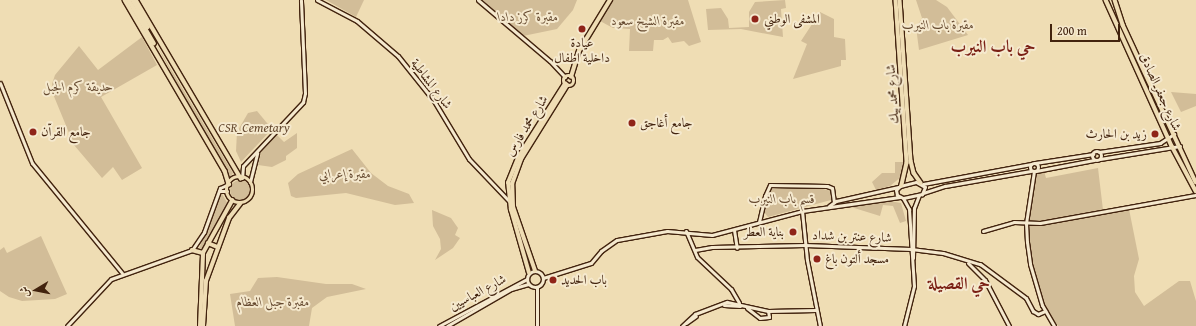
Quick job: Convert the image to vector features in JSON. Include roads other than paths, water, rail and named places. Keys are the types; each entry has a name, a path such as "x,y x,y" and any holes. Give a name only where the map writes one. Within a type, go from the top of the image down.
{"main road":[{"path":"125,0 161,58"},
{"path":"130,0 225,171 229,184 227,191 232,201 240,204"},
{"path":"133,0 241,178 250,182"},
{"path":"136,0 166,54"},
{"path":"241,178 242,167 303,102 305,93 301,0"},
{"name":"شارع المشاطية","path":"317,0 357,21 398,56 434,101 469,159 509,201"},
{"path":"478,0 573,82 566,85"},
{"path":"566,85 579,50 610,0"},
{"name":"شارع محمد بيك","path":"896,0 907,163 900,186"},
{"name":"شارع محمد بيك","path":"900,0 911,161 914,173 922,183"},
{"path":"1107,2 1115,1"},
{"name":"شارع جعفر الصادق","path":"1115,1 1123,25 1196,182"},
{"name":"شارع جعفر الصادق","path":"1107,2 1174,148 1196,191"},
{"path":"0,83 32,163 122,273"},
{"name":"شارع محمد فارس","path":"529,273 509,201 508,183 518,158 566,85"},
{"name":"شارع محمد فارس","path":"535,271 513,207 512,184 521,159 566,85"},
{"path":"829,206 834,202 900,186 966,177 1099,152 1160,143 1174,134"},
{"path":"543,278 591,263 601,251 617,240 686,231 712,235 802,210 902,198 967,182 1160,147 1174,148 1180,146"},
{"path":"203,284 210,271 233,211 240,204 248,200 252,195 250,182 253,161 259,150"},
{"path":"1099,152 1100,159"},
{"path":"1093,154 1094,160"},
{"path":"1033,164 1034,171 1026,223 1030,264 1045,311 1054,326"},
{"path":"1033,164 1038,167 1034,171"},
{"path":"972,176 973,181"},
{"path":"966,177 967,182"},
{"path":"192,250 204,232 219,192 225,184 229,184 241,178"},
{"path":"922,183 923,193"},
{"path":"759,222 765,196 770,185 827,186 832,188 834,202"},
{"path":"900,186 896,194 902,198 909,209 913,250"},
{"path":"219,192 227,191"},
{"path":"904,326 914,289 914,208 919,195"},
{"path":"983,231 1014,222 1040,223 1196,195"},
{"path":"201,326 203,253 232,201"},
{"path":"802,210 805,245 820,326"},
{"path":"734,230 737,248"},
{"path":"686,231 697,257 731,289 739,303"},
{"path":"208,242 218,247"},
{"name":"شارع عنتر بن شداد","path":"695,250 712,247 737,248 805,245 913,250 943,253 964,261 980,264 997,275 1026,298 1032,311 1038,314 1045,311"},
{"path":"67,326 111,279 122,273 192,250 203,253"},
{"path":"964,261 985,280 1009,326"},
{"path":"202,270 210,271"},
{"path":"537,287 528,284 527,279 529,273 535,271 543,278"},
{"path":"537,287 542,283 543,278"},
{"name":"شارع العباسيين","path":"439,326 527,279"},
{"name":"شارع العباسيين","path":"447,326 510,290 528,284"},
{"path":"537,287 537,326"},
{"path":"683,326 692,316 727,302 739,303 753,310 762,318 770,316 768,310"},
{"path":"683,326 700,314 724,305 741,306 753,310 816,310"}],"place":[{"name":"المشفى الوطني","path":"755,19"},
{"name":"عيادة داخلية اطفال","path":"582,29"},
{"name":"جامع أغاجق","path":"632,123"},
{"name":"جامع القراّن","path":"33,132"},
{"name":"زيد بن الحارث","path":"1155,134"},
{"name":"بناية العطر","path":"793,232"},
{"name":"مسجد ألتون باغ","path":"817,259"},
{"name":"باب الحديد","path":"553,280"}],"district":[{"name":"حي باب النيرب","path":"993,46"},
{"name":"حي القصيلة","path":"959,283"}],"park label":[{"name":"مقبرة كرز دادا","path":"528,17"},
{"name":"مقبرة الشيخ سعود","path":"648,21"},
{"name":"مقبرة باب النيرب","path":"938,25"},
{"name":"حديقة كرم الجبل","path":"78,87"},
{"name":"CSR_Cemetary","path":"254,128"},
{"name":"مقبرة إعرابي","path":"345,174"},
{"name":"قسم باب النيرب","path":"782,199"},
{"name":"مقبرة جبل العظام","path":"273,302"}]}
